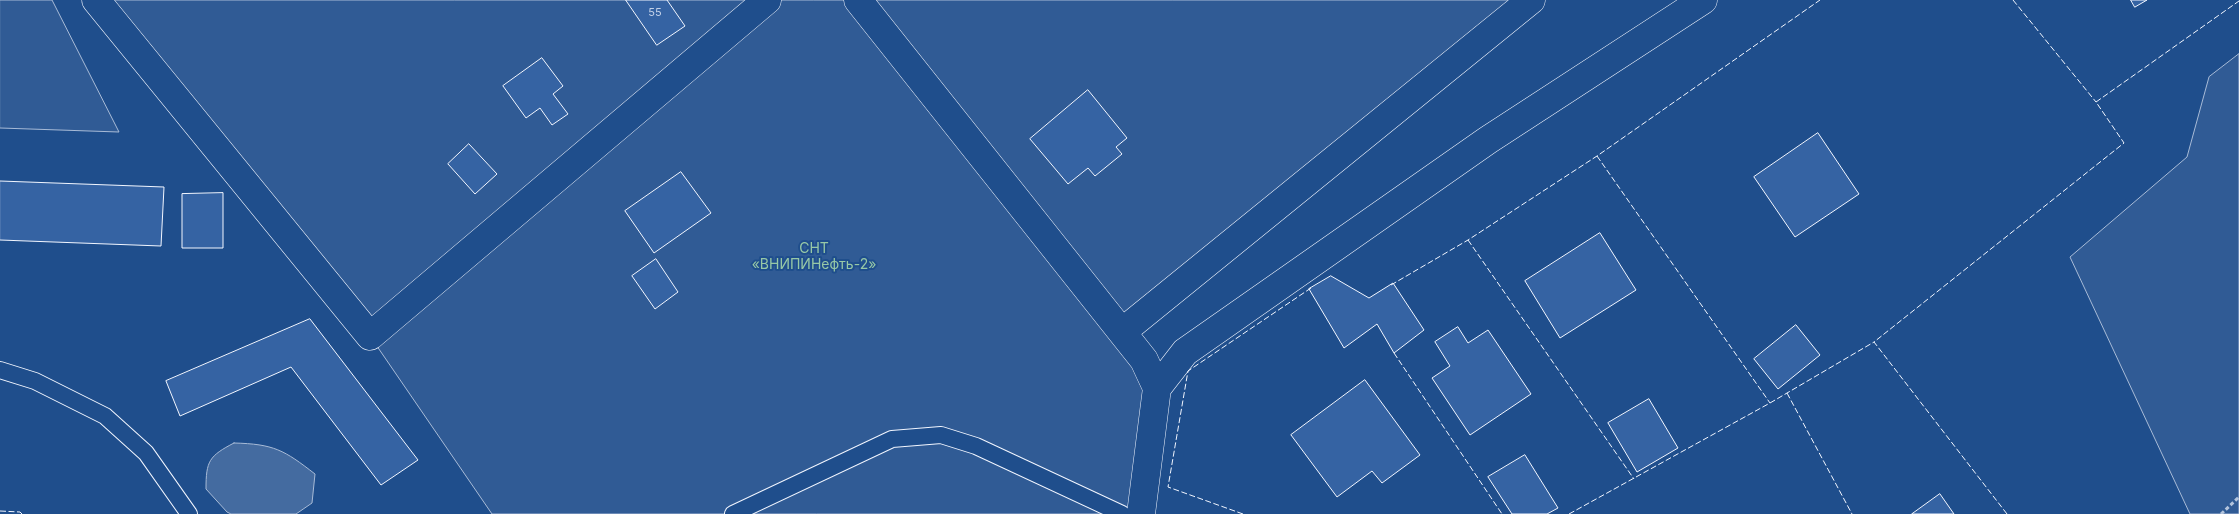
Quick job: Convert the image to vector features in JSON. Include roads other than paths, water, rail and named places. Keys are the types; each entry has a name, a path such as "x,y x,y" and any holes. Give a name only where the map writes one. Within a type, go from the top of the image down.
{"street":[{"path":"96,0 370,336 767,0"},
{"path":"858,0 1144,360 1157,388"},
{"path":"1122,332 1531,0"},
{"path":"1141,514 1157,388 1185,352 1488,140 1702,0"}],"lane":[{"path":"0,370 35,380 105,416 146,453 189,514"},
{"path":"733,514 892,439 941,435 976,446 1122,514"}],"park label":[{"name":"СНТ «ВНИПИНефть-2»","path":"814,258"}]}
